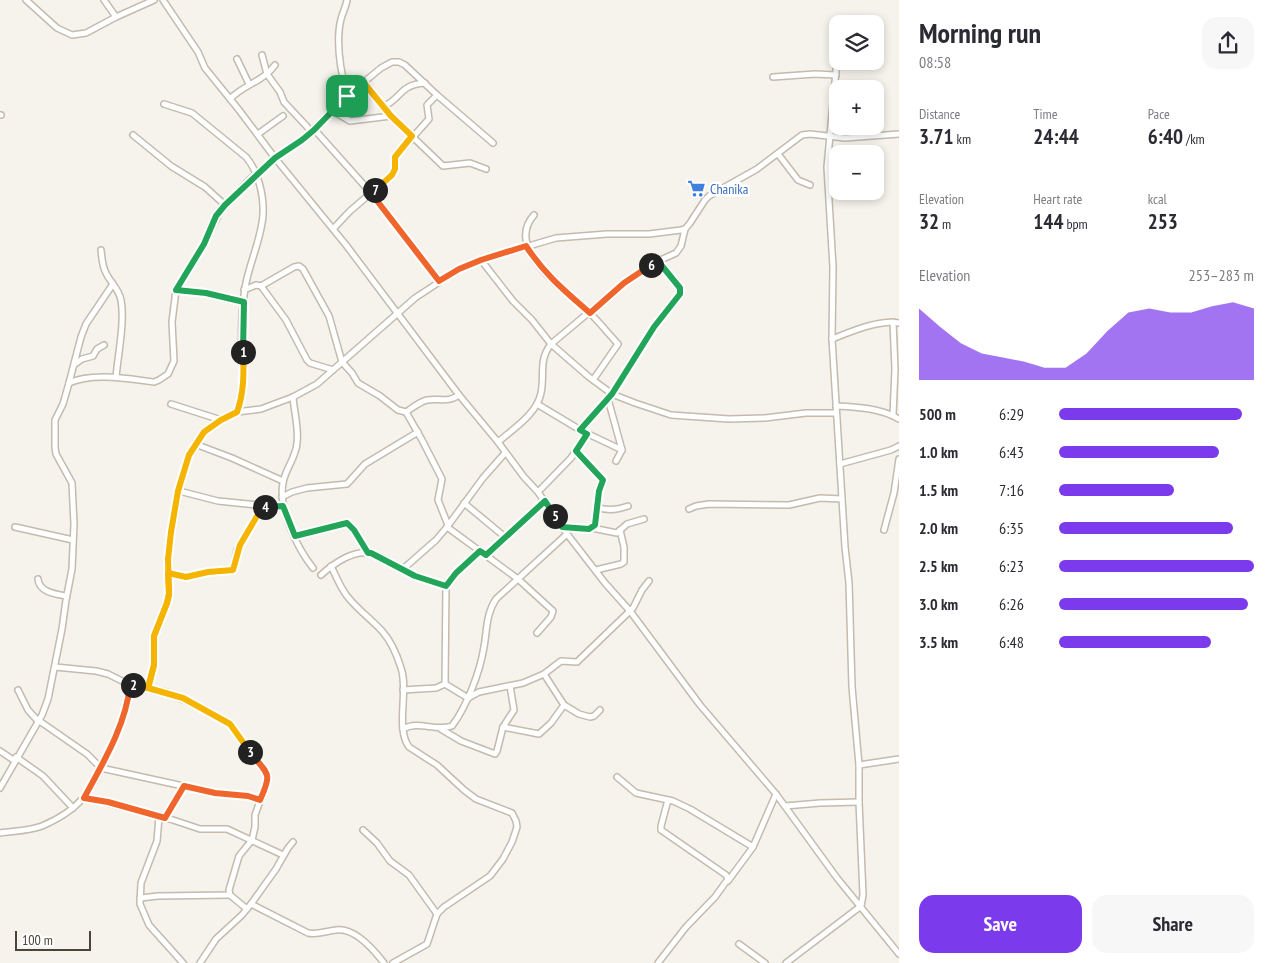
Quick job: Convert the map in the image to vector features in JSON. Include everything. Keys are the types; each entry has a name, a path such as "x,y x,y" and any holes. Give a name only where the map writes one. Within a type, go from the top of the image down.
{"street":[{"path":"26,0 57,28 68,34 78,35 86,33 116,16 154,0"},
{"path":"104,0 116,16"},
{"path":"164,0 198,52 205,68 333,229 459,395 545,501 567,534 605,583 630,611 700,705 776,794 837,878 899,954"},
{"path":"347,0 341,19 340,40 342,74 347,96"},
{"path":"262,55 267,74 280,92 284,102 313,130 371,193 439,281"},
{"path":"237,59 249,84"},
{"path":"69,382 81,378 116,377 154,382 168,374 175,353 172,322 176,290 204,244 216,216 256,175 275,158 313,130 347,96 381,68 392,62 399,62 405,65 437,95 493,142"},
{"path":"230,99 237,92 267,74 275,65"},
{"path":"786,963 861,906 864,895 859,765 852,687 849,583 832,339 833,267 827,167 836,70"},
{"path":"773,77 815,74 836,75"},
{"path":"364,83 391,116 443,166 470,163 486,169"},
{"path":"384,106 393,101 409,85 425,83"},
{"path":"333,229 348,213 392,175 395,169 395,157 412,136 428,121 428,105 437,95"},
{"path":"164,104 192,113 246,156 259,183 263,213 244,290 242,347 244,382 237,412"},
{"path":"333,110 350,121 391,116"},
{"path":"258,134 283,116"},
{"path":"133,134 171,166 205,187 225,205"},
{"path":"498,442 531,413 537,404 541,394 541,365 551,344 624,283 658,261 676,253 681,246 685,229 705,200 757,169 802,135 810,134 846,138 899,134"},
{"path":"778,154 798,180 810,186"},
{"path":"534,216 527,224 525,230 526,246 538,265 590,313 618,344 593,380"},
{"path":"148,688 154,665 154,636 169,594 169,548 178,491 189,455 204,432 237,412 261,409 318,384 415,298 459,269 481,260 556,238 607,234 649,234 685,229"},
{"path":"101,250 102,263 106,273 118,290 121,300 122,316 116,377"},
{"path":"481,260 513,302 532,320 551,344 612,394 671,415 729,419 765,418 806,413 836,413"},
{"path":"580,430 612,394 654,327 680,294 680,288 658,261"},
{"path":"244,290 256,285 260,286 294,266 299,266 303,269 329,316 342,362 358,383 376,393 398,410 406,412 426,401 450,400 459,395"},
{"path":"0,788 38,721 48,699 72,569 73,540 72,483 54,447 55,420 65,398 80,337 86,324 113,284"},
{"path":"260,286 286,320 307,360 310,363 334,370"},
{"path":"176,290 206,293 244,302"},
{"path":"832,339 877,324 896,322 893,415"},
{"path":"74,364 78,360 92,356 97,349 104,345"},
{"path":"292,397 297,443 296,452 283,481 282,498 283,506 302,555 313,568"},
{"path":"608,399 622,450 616,461"},
{"path":"171,404 221,420"},
{"path":"537,404 587,434 622,450"},
{"path":"836,406 865,408 899,418"},
{"path":"406,412 442,479 438,500 447,526 518,579 553,611 551,617 537,633"},
{"path":"282,498 292,492 307,488 344,486 365,464 418,432"},
{"path":"538,492 557,474 587,434"},
{"path":"195,444 283,481"},
{"path":"840,464 899,446"},
{"path":"576,451 603,480 600,488 596,523 591,528"},
{"path":"403,570 447,526 483,478 505,453"},
{"path":"884,530 894,493 899,459"},
{"path":"178,491 218,501 283,506"},
{"path":"688,509 709,504 789,505 820,498 842,499"},
{"path":"486,555 545,501"},
{"path":"464,503 505,537"},
{"path":"168,573 186,577 208,572 233,570 240,545 260,511 268,506"},
{"path":"597,507 606,510 628,506"},
{"path":"562,527 591,528 613,533 627,524 644,519"},
{"path":"295,536 347,523 354,530 368,553"},
{"path":"15,527 73,540"},
{"path":"596,570 624,562 624,547 620,530"},
{"path":"404,729 412,726 441,729 452,726 468,698 480,664 493,603 496,598 567,534"},
{"path":"445,684 446,586 456,573 480,551"},
{"path":"320,575 331,566 348,557 361,553 371,553 415,576 446,586"},
{"path":"331,566 348,598 383,631 396,653 402,672 403,737 409,747 436,765 476,799 512,813 516,821 512,842 494,872 437,914 427,944 394,963"},
{"path":"38,579 39,586 44,590 66,596"},
{"path":"468,698 479,692 510,686 544,674 560,661 576,662 636,605 642,590 649,581"},
{"path":"55,667 96,671 130,685 183,698 230,724 243,744 268,775 268,782 255,816 252,840 239,856 228,892 230,895"},
{"path":"544,674 564,705 579,714 590,717 600,710"},
{"path":"445,684 468,698"},
{"path":"403,690 436,688 445,684"},
{"path":"0,833 40,826 73,808 84,798 101,768 118,728 130,685"},
{"path":"441,729 456,738 493,754 497,751 503,727 515,708 510,686"},
{"path":"18,690 28,710 38,721 87,754 101,768 215,793 248,796 260,800"},
{"path":"503,727 539,734 551,723 564,705"},
{"path":"0,751 43,776 73,808"},
{"path":"859,765 899,759"},
{"path":"617,777 636,793 668,800 690,809 753,847"},
{"path":"182,963 149,925 140,904 140,898 141,883 157,841 162,817 184,786"},
{"path":"658,963 686,927 715,897 753,847 776,794"},
{"path":"84,798 162,817 204,830 227,828 284,855"},
{"path":"668,800 661,830 726,875 728,881"},
{"path":"785,806 859,802"},
{"path":"363,830 377,842 390,861 409,875 437,914"},
{"path":"200,963 216,938 249,906 293,842"},
{"path":"140,898 173,895 230,895 249,906 281,918 294,927 308,933 314,934 336,930 349,932 370,947 384,963"},
{"path":"739,944 765,963"}],"place":[{"name":"Chanika","path":"696,189"}],"route":[{"path":"347,96 314,130 250,179 225,205 216,216 204,244 190,264 176,290 206,293 244,302 242,332 244,382 242,395 237,412 204,432 189,455 178,491 171,532 168,559 169,594 167,603 154,636 153,673 148,688 130,685 124,710 110,749 84,798 108,802 165,818 184,786 215,793 238,794 260,800 268,782 268,775 243,744 235,729 230,724 183,698 148,688 153,673 154,665 154,636 169,594 168,573 175,574 181,577 186,577 208,572 233,570 237,550 263,508 283,506 295,536 347,523 354,530 368,553 415,576 446,586 450,579 480,551 486,555 545,501 562,527 589,529 594,527 596,523 599,491 603,480 576,451 587,434 580,430 612,394 654,327 677,300 680,288 658,261 624,283 590,313 538,265 526,246 481,260 459,269 439,281 371,193 392,175 395,169 395,157 412,136 391,116 364,83 347,96"}]}
